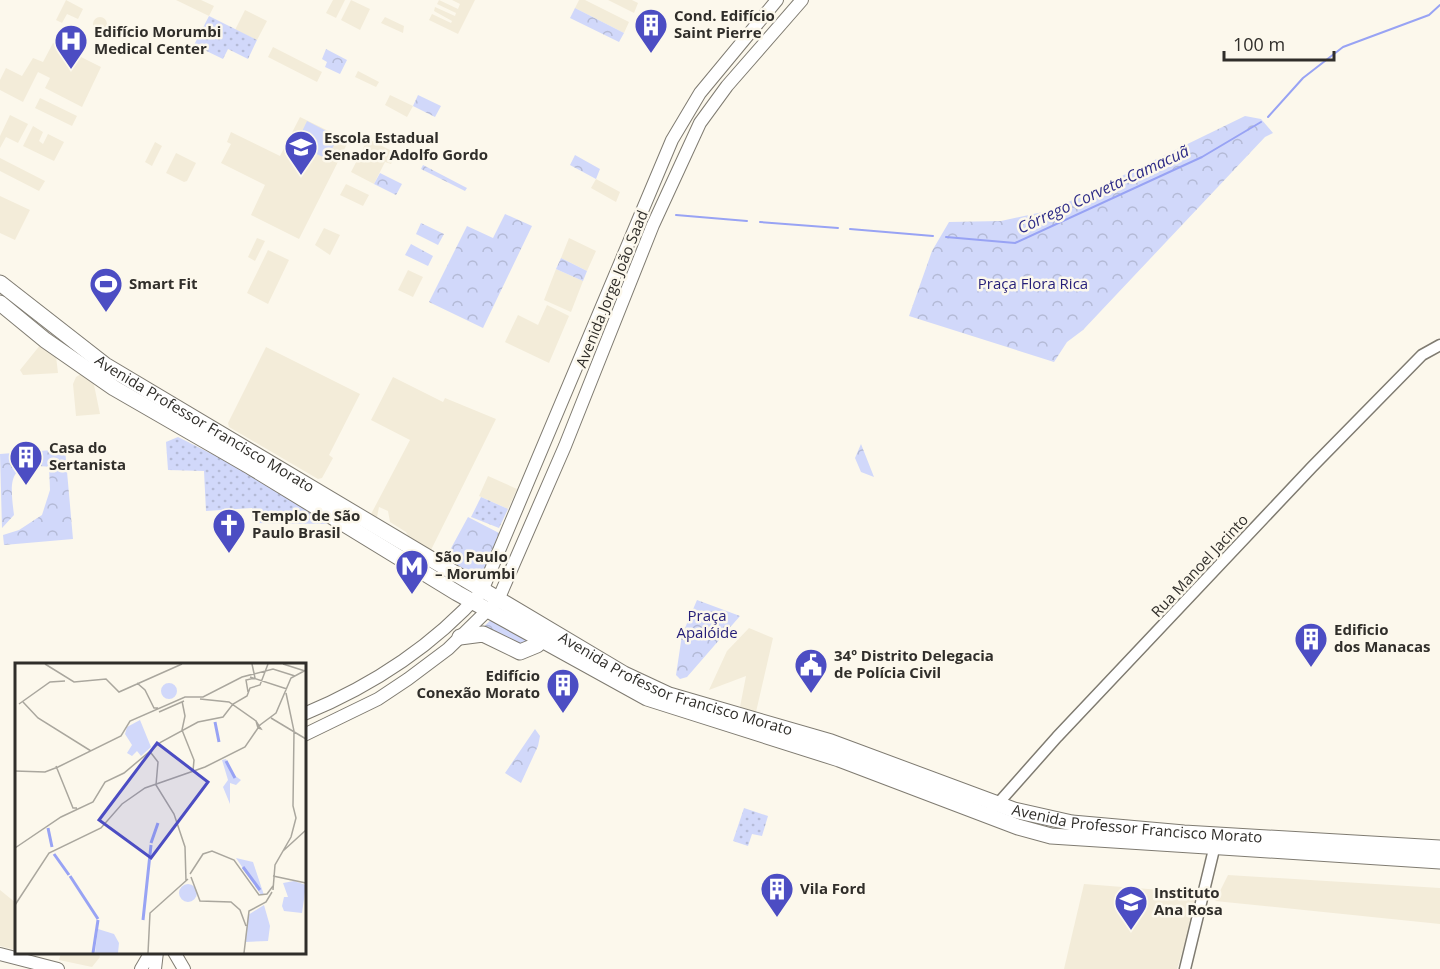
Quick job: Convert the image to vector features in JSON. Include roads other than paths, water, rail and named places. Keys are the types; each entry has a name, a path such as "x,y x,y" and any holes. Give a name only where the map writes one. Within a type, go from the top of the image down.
{"highway":[{"name":"Avenida Professor Francisco Morato","path":"0,283 105,365 478,597"},
{"name":"Avenida Professor Francisco Morato","path":"0,303 53,346 114,388 545,635 661,692 831,742 993,810 1072,823 1216,840 1440,861"},
{"path":"460,638 483,634 520,652 531,649 545,635"},
{"name":"Avenida Professor Francisco Morato","path":"1216,840 1440,848"}],"main road":[{"name":"Avenida Jorge João Saad","path":"478,597 672,140 686,113 715,73 777,0"},
{"name":"Avenida Jorge João Saad","path":"493,605 625,298 657,217 700,123 799,1"},
{"path":"608,292 614,297 625,298"},
{"path":"603,305 615,305 619,312"},
{"path":"306,713 365,686 398,665 478,597"},
{"path":"306,734 378,699 408,679 460,638 493,605"},
{"path":"398,665 408,679"},
{"path":"0,954 58,969"},
{"path":"141,969 150,954"},
{"path":"155,969 157,954"},
{"path":"175,954 184,969"}],"street":[{"name":"Rua Manoel Jacinto","path":"993,810 1312,467 1422,355 1440,345"},
{"path":"1185,969 1216,840"}],"waterway":[{"name":"Córrego Corveta-Camacuã","path":"1268,117 1303,78 1343,47 1429,15 1440,5"},
{"name":"Córrego Corveta-Camacuã","path":"946,237 1015,243 1202,157 1261,122"},
{"name":"Córrego Corveta-Camacuã","path":"676,215 747,221"},
{"name":"Córrego Corveta-Camacuã","path":"760,222 838,228"},
{"name":"Córrego Corveta-Camacuã","path":"850,229 933,236"}],"place":[{"name":"Cond. Edifício Saint Pierre","path":"651,54"},
{"name":"Edifício Morumbi Medical Center","path":"71,70"},
{"name":"Escola Estadual Senador Adolfo Gordo","path":"301,176"},
{"name":"Smart Fit","path":"106,313"},
{"name":"Casa do Sertanista","path":"26,486"},
{"name":"Templo de São Paulo Brasil","path":"229,554"},
{"name":"São Paulo – Morumbi","path":"412,595"},
{"name":"Edificio dos Manacas","path":"1311,668"},
{"name":"34º Distrito Delegacia de Polícia Civil","path":"811,694"},
{"name":"Edifício Conexão Morato","path":"563,714"},
{"name":"Vila Ford","path":"777,918"},
{"name":"Instituto Ana Rosa","path":"1131,931"}],"park label":[{"name":"Praça Flora Rica","path":"1033,284"},
{"name":"Praça Apalóide","path":"707,624"}]}
